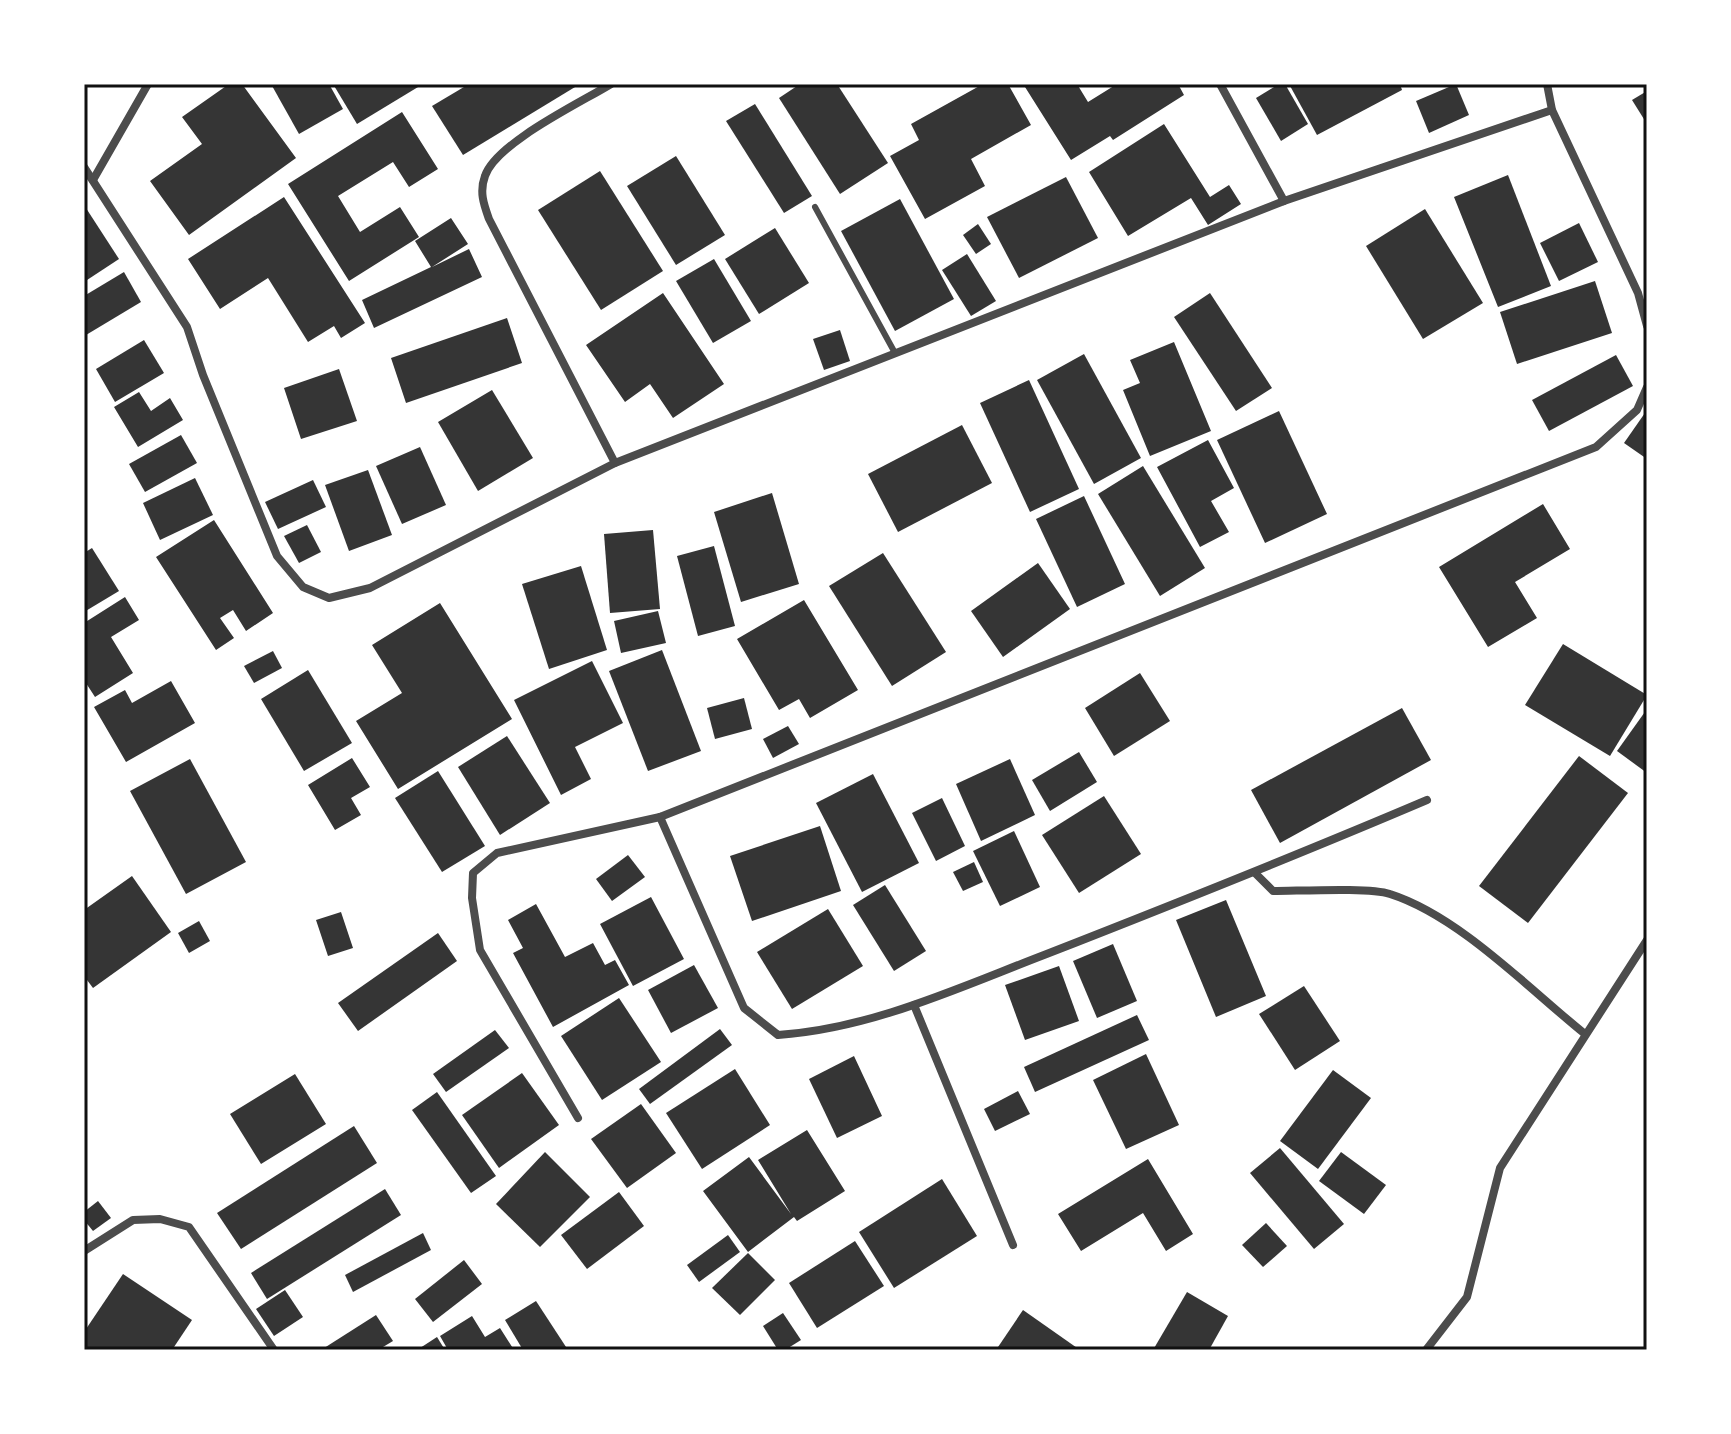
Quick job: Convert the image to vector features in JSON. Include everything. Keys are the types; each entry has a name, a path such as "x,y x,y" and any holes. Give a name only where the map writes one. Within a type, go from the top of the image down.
{"street":[{"path":"93,180 148,84"},
{"path":"611,84 501,153 485,175 482,197 489,219 615,463"},
{"path":"1220,84 1284,201"},
{"path":"1547,84 1552,110 1638,293 1647,326"},
{"path":"84,167 187,327 203,375 277,556 303,587 329,598 370,588 615,463 1284,201 1552,110"},
{"path":"578,1118 480,950 472,898 473,873 497,853 660,817 1596,447 1637,410 1647,387"},
{"path":"660,817 744,1008 778,1035 819,1032 914,1005 1255,873 1427,800"},
{"path":"1255,873 1273,891 1389,893 1436,917 1477,946 1585,1034"},
{"path":"1426,1350 1467,1297 1500,1168 1647,940"},
{"path":"914,1005 1013,1245"},
{"path":"84,1251 133,1220 160,1219 189,1227 274,1350"}],"lane":[{"path":"815,207 895,353"}],"building":[{"path":"229,84 242,84 296,158 189,235 150,181 202,144 182,117"},
{"path":"271,84 329,84 343,109 299,134"},
{"path":"333,84 423,84 357,124"},
{"path":"469,84 580,84 463,155 432,106"},
{"path":"800,84 837,84 888,163 840,194 779,98"},
{"path":"983,84 1008,84 1031,125 971,159 985,186 925,219 890,156 919,140 911,124"},
{"path":"1029,84 1077,84 1088,102 1117,84 1178,84 1184,95 1113,140 1110,136 1071,160 1025,87"},
{"path":"1279,84 1285,84 1308,124 1281,141 1256,98"},
{"path":"1289,84 1400,84 1402,90 1317,135"},
{"path":"1456,84 1469,115 1429,133 1416,101"},
{"path":"1647,91 1647,124 1632,100"},
{"path":"755,104 812,196 784,213 726,121"},
{"path":"402,112 438,169 409,187 393,162 338,196 360,232 400,207 419,237 349,281 288,184"},
{"path":"1164,124 1210,197 1229,185 1241,204 1208,225 1191,198 1128,236 1089,172"},
{"path":"676,156 725,235 676,265 627,186"},
{"path":"600,171 663,271 601,310 538,210"},
{"path":"1508,175 1551,286 1498,307 1454,197"},
{"path":"1066,177 1098,238 1019,278 987,217"},
{"path":"284,197 365,323 341,338 334,326 308,342 268,278 220,309 188,259"},
{"path":"900,199 954,299 895,331 841,231"},
{"path":"84,205 119,259 84,282"},
{"path":"1425,209 1483,303 1423,339 1366,246"},
{"path":"451,218 468,244 432,267 469,249 482,277 374,328 362,300 431,267 415,241"},
{"path":"1579,223 1598,262 1559,281 1540,243"},
{"path":"978,224 991,244 976,254 963,235"},
{"path":"775,228 809,283 759,314 725,259"},
{"path":"967,254 996,301 971,316 942,270"},
{"path":"714,259 751,321 713,343 676,281"},
{"path":"124,272 141,302 86,335 84,296"},
{"path":"1595,281 1612,333 1517,364 1500,312"},
{"path":"663,293 724,384 673,418 650,384 625,402 586,345"},
{"path":"1210,293 1272,388 1236,411 1174,317"},
{"path":"507,318 522,363 406,403 391,358"},
{"path":"840,330 850,361 824,370 813,339"},
{"path":"144,340 164,373 115,402 96,369"},
{"path":"1174,342 1211,431 1150,456 1123,390 1140,383 1130,360"},
{"path":"1084,354 1141,458 1094,484 1037,380"},
{"path":"1616,355 1633,386 1549,431 1532,400"},
{"path":"339,369 357,421 301,439 284,388"},
{"path":"1029,380 1079,489 1030,512 980,403"},
{"path":"492,390 533,458 478,491 438,422"},
{"path":"139,392 151,411 170,398 183,420 138,447 114,407"},
{"path":"1647,410 1647,459 1624,443"},
{"path":"1279,411 1327,514 1265,543 1217,440"},
{"path":"962,425 992,483 898,532 868,474"},
{"path":"181,435 197,463 145,492 129,464"},
{"path":"1208,440 1234,488 1211,501 1229,532 1200,547 1157,467"},
{"path":"420,447 446,505 402,524 376,466"},
{"path":"1143,466 1205,568 1160,596 1098,494"},
{"path":"368,470 392,535 349,551 325,485"},
{"path":"195,478 213,515 160,540 143,503"},
{"path":"313,480 326,507 278,529 265,502"},
{"path":"772,493 799,584 741,602 714,512"},
{"path":"1084,496 1125,584 1077,607 1036,519"},
{"path":"1543,504 1570,549 1515,582 1537,618 1488,647 1439,567"},
{"path":"214,520 273,613 246,631 233,610 220,618 234,638 216,650 156,557"},
{"path":"307,525 321,552 299,563 284,536"},
{"path":"653,530 660,609 610,613 604,534"},
{"path":"714,546 735,626 698,636 677,556"},
{"path":"92,548 119,591 84,612 84,553"},
{"path":"883,553 946,652 892,686 829,586"},
{"path":"1038,563 1070,609 1003,657 971,611"},
{"path":"581,566 607,650 549,669 522,584"},
{"path":"125,597 139,620 111,637 133,673 95,697 84,680 84,623"},
{"path":"804,600 858,690 810,718 799,699 779,710 737,639"},
{"path":"440,603 512,719 398,789 356,721 402,693 372,645"},
{"path":"658,611 666,643 621,653 614,621"},
{"path":"1563,644 1647,695 1610,756 1525,705"},
{"path":"662,650 701,751 648,771 609,671"},
{"path":"273,651 282,668 254,683 244,666"},
{"path":"592,661 623,723 575,747 591,779 561,795 514,700"},
{"path":"308,670 352,743 304,771 261,699"},
{"path":"1140,673 1170,721 1114,756 1085,708"},
{"path":"171,681 195,723 126,762 94,707 125,690 132,703"},
{"path":"744,698 752,729 715,739 707,708"},
{"path":"1402,708 1431,760 1280,843 1251,790"},
{"path":"1647,709 1647,773 1617,751"},
{"path":"788,726 799,744 773,758 763,739"},
{"path":"507,736 550,803 500,835 458,767"},
{"path":"1079,752 1097,782 1050,811 1032,780"},
{"path":"1579,756 1628,793 1528,923 1479,886"},
{"path":"352,758 370,787 351,798 361,815 335,830 308,785"},
{"path":"190,759 246,862 186,894 130,791"},
{"path":"1010,759 1035,815 981,841 956,784"},
{"path":"438,771 485,846 442,872 395,798"},
{"path":"873,774 919,863 862,892 816,803"},
{"path":"1104,796 1141,854 1079,893 1042,835"},
{"path":"942,798 965,846 936,861 912,813"},
{"path":"820,826 841,891 752,921 730,856"},
{"path":"1014,831 1040,887 1000,906 973,851"},
{"path":"628,855 645,877 612,901 596,879"},
{"path":"974,862 983,882 963,891 953,872"},
{"path":"132,876 171,932 93,988 84,976 84,910"},
{"path":"885,885 926,951 894,971 853,905"},
{"path":"651,897 684,959 633,986 600,924"},
{"path":"1226,900 1266,996 1216,1017 1176,920"},
{"path":"536,904 565,957 593,943 605,965 615,960 629,985 553,1027 513,953 523,948 508,920"},
{"path":"828,909 863,966 792,1009 757,952"},
{"path":"341,912 353,948 328,956 316,920"},
{"path":"199,921 210,941 189,953 178,933"},
{"path":"438,933 457,961 358,1031 338,1003"},
{"path":"1113,944 1137,1001 1097,1018 1073,961"},
{"path":"694,965 718,1008 671,1033 648,990"},
{"path":"1059,966 1079,1021 1025,1040 1005,985"},
{"path":"1304,986 1340,1041 1295,1070 1259,1014"},
{"path":"619,998 661,1062 602,1100 561,1036"},
{"path":"1137,1015 1149,1040 1035,1092 1024,1067"},
{"path":"720,1029 732,1045 650,1104 639,1089"},
{"path":"495,1030 509,1048 446,1092 433,1074"},
{"path":"1146,1054 1179,1125 1126,1149 1093,1080"},
{"path":"854,1056 882,1116 837,1138 809,1079"},
{"path":"735,1069 770,1125 702,1169 666,1113"},
{"path":"1333,1070 1371,1098 1318,1169 1280,1141"},
{"path":"522,1073 559,1125 499,1168 462,1115"},
{"path":"295,1074 326,1124 261,1164 230,1114"},
{"path":"1018,1091 1030,1114 995,1131 984,1109"},
{"path":"437,1092 496,1176 471,1193 412,1110"},
{"path":"641,1104 676,1153 627,1188 591,1139"},
{"path":"354,1126 377,1163 241,1249 217,1213"},
{"path":"807,1130 845,1191 797,1221 794,1217 748,1252 703,1191 749,1157 791,1214 758,1160"},
{"path":"1280,1148 1344,1224 1314,1249 1250,1173"},
{"path":"545,1152 590,1197 540,1247 496,1204"},
{"path":"1341,1152 1386,1185 1364,1214 1319,1181"},
{"path":"1148,1159 1193,1234 1166,1251 1143,1213 1081,1251 1058,1214"},
{"path":"942,1179 977,1236 894,1288 859,1232"},
{"path":"385,1189 401,1215 267,1299 251,1273"},
{"path":"619,1192 644,1226 587,1269 561,1235"},
{"path":"98,1201 111,1218 93,1231 84,1220 84,1212"},
{"path":"1266,1223 1287,1246 1263,1267 1242,1245"},
{"path":"423,1233 431,1250 353,1292 345,1275"},
{"path":"728,1235 740,1252 699,1282 687,1265"},
{"path":"855,1241 884,1286 817,1328 789,1283"},
{"path":"748,1253 775,1280 740,1315 712,1288"},
{"path":"464,1260 482,1284 433,1322 415,1299"},
{"path":"123,1274 192,1320 172,1350 84,1350 84,1332"},
{"path":"285,1290 303,1317 274,1336 256,1309"},
{"path":"1187,1292 1228,1316 1209,1350 1153,1350"},
{"path":"536,1301 568,1350 523,1350 505,1320"},
{"path":"1023,1310 1080,1350 996,1350"},
{"path":"783,1313 801,1340 785,1350 778,1350 763,1326"},
{"path":"376,1315 393,1341 378,1350 321,1350"},
{"path":"472,1316 485,1337 500,1328 514,1350 448,1350 440,1336"},
{"path":"437,1337 445,1350 417,1350"}]}
